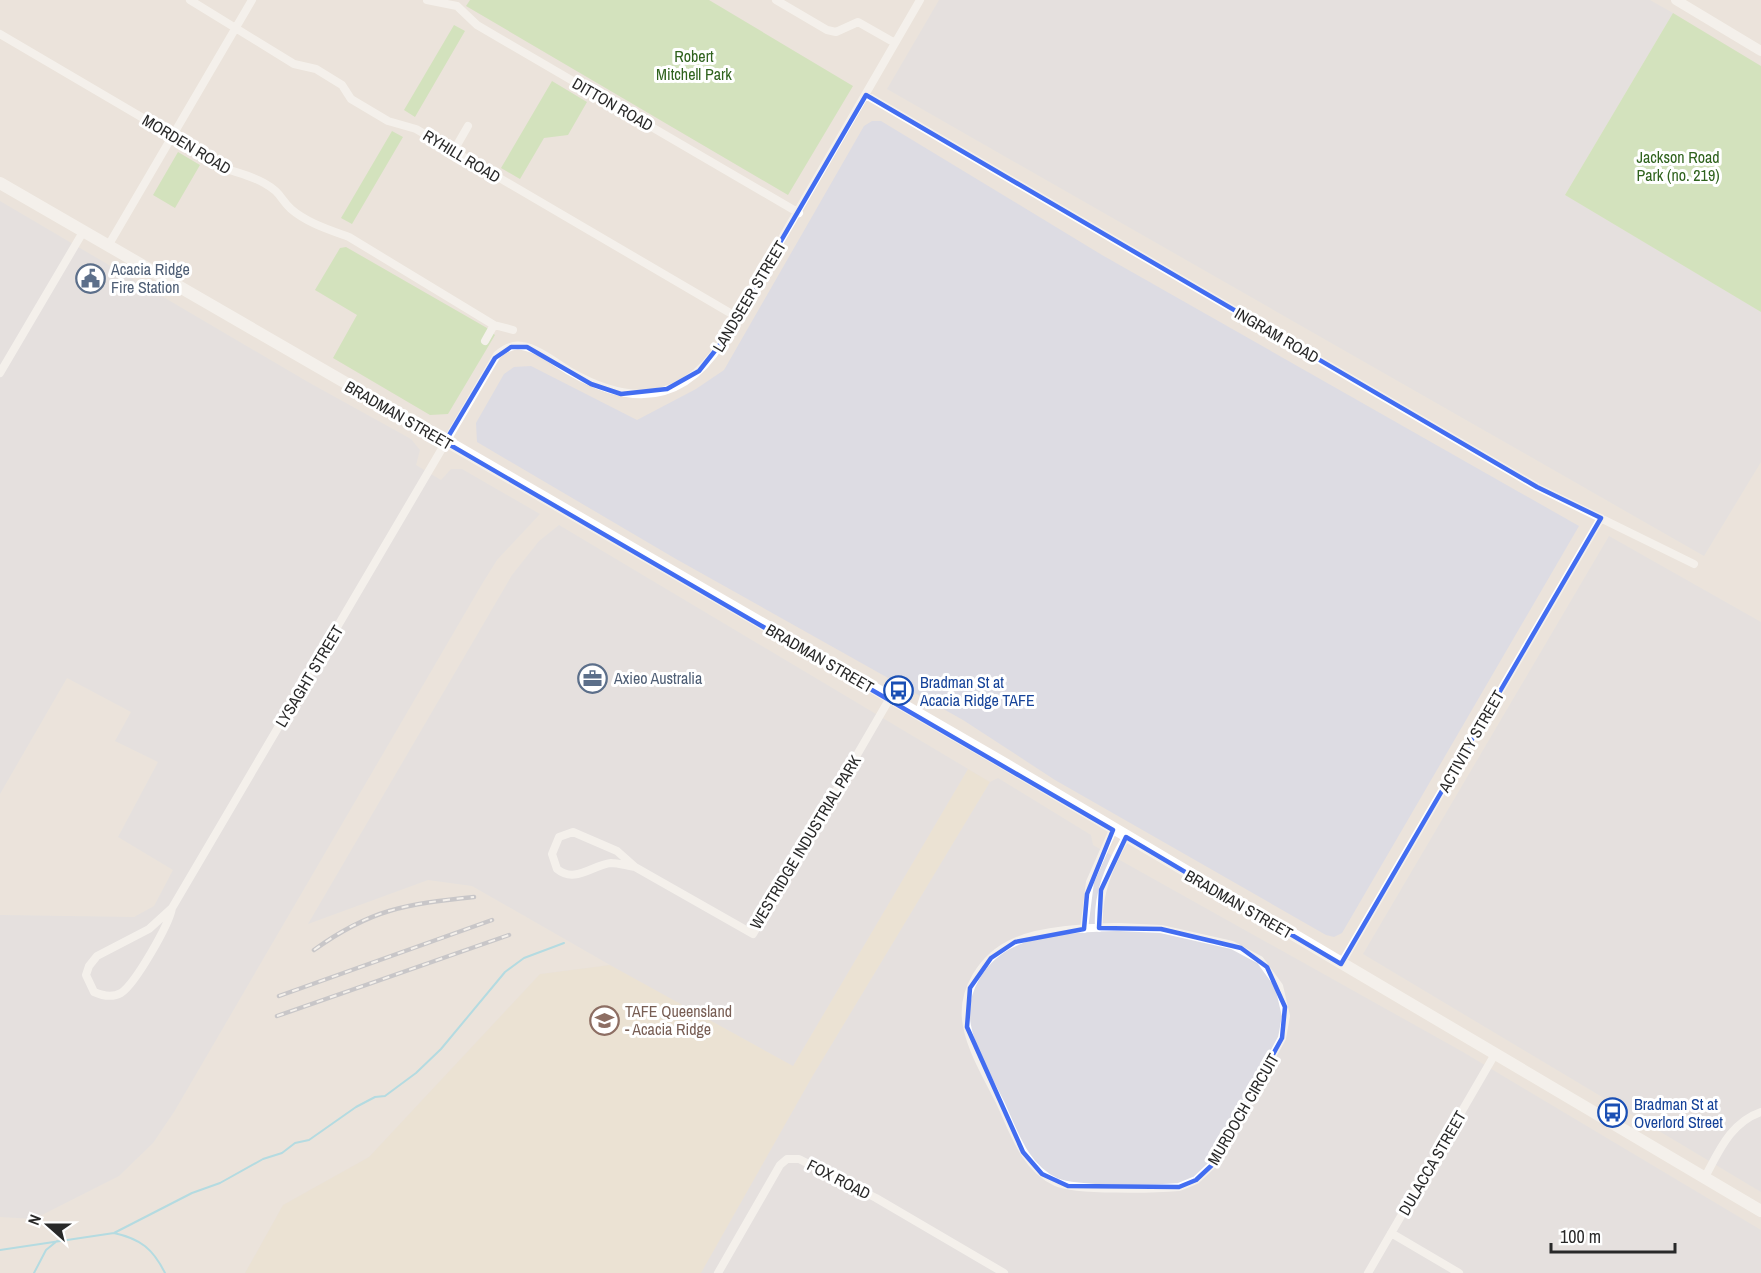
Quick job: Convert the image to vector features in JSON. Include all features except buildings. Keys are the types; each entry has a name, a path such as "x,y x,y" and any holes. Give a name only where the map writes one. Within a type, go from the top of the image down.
{"main road":[{"name":"BRADMAN STREET","path":"0,183 446,442 640,551 1761,1211"}],"street":[{"name":"RYHILL ROAD","path":"190,0 294,64 316,69 342,85 351,99 388,121 405,124 736,317"},
{"path":"108,246 252,0"},
{"name":"DITTON ROAD","path":"427,0 457,6 477,25 799,213"},
{"path":"776,0 827,30 836,32 858,22 895,43"},
{"name":"LANDSEER STREET","path":"446,442 495,358 506,348 527,347 607,390 645,394 667,389 699,371 718,349 799,213 920,0"},
{"path":"1676,0 1761,51"},
{"name":"MORDEN ROAD","path":"0,34 172,135 224,169 253,177 279,192 291,209 330,232 350,237 494,325 513,330"},
{"name":"INGRAM ROAD","path":"866,95 1529,482 1694,564"},
{"path":"453,152 468,126"},
{"path":"0,373 83,231"},
{"path":"485,341 494,325"},
{"name":"LYSAGHT STREET","path":"172,908 170,921 124,991 112,996 94,992 88,985 86,975 93,959 149,929 172,908 446,442"},
{"name":"ACTIVITY STREET","path":"1341,964 1601,518"},
{"name":"WESTRIDGE INDUSTRIAL PARK","path":"635,867 612,863 578,875 567,874 557,868 552,854 559,837 573,832 617,851 635,867 753,934 890,698"},
{"path":"1084,929 1085,904 1094,871 1113,830"},
{"path":"1099,928 1101,890 1111,864 1126,837"},
{"name":"MURDOCH CIRCUIT","path":"1084,929 1161,929 1232,945 1253,955 1267,967 1283,997 1285,1027 1277,1048 1212,1165 1190,1184 1169,1188 1068,1186 1042,1174 1023,1152 974,1048 967,1027 967,998 973,981 991,958 1015,942 1084,929"},
{"name":"DULACCA STREET","path":"1368,1273 1495,1054"},
{"path":"1705,1177 1732,1132 1747,1119 1761,1113"},
{"name":"FOX ROAD","path":"718,1273 780,1165 787,1159 799,1159 876,1198 1004,1273"},
{"path":"1391,1233 1460,1273"}],"highlighted area":[{"path":"866,95 1537,487 1601,518 1341,964 1126,837 1101,890 1099,928 1161,929 1241,948 1267,967 1285,1007 1282,1038 1212,1165 1196,1180 1179,1187 1068,1186 1042,1174 1023,1152 967,1027 970,988 991,958 1015,942 1084,929 1087,894 1113,830 445,442 495,358 511,347 527,347 591,384 621,394 667,389 699,371 722,342"}],"shaded area":[{"path":"939,0 1650,0 1673,13 1565,195 1761,312 1761,462 1704,556 887,89"},
{"path":"872,121 881,121 1102,255 1579,526 1342,933 1334,937 1326,935 1055,780 963,720 676,559 477,442 476,423 504,374 514,367 531,366 637,420 696,389 724,370 864,126"},
{"path":"0,201 308,382 411,439 420,450 416,465 441,480 451,469 462,469 540,514 497,560 482,584 174,1112 153,1143 119,1176 34,1219 0,1217 0,915 134,917 154,906 173,870 118,837 158,762 115,741 131,712 67,678 0,794"},
{"path":"559,525 990,782 998,778 1091,835 1093,845 1463,1052 1761,1230 1761,1273 245,1273 283,1205 369,1157 540,974 610,965 472,886 428,880 308,924 512,575 539,541"},
{"path":"1609,536 1761,622 1761,1192 1363,954"},
{"name":"TAFE Queensland - Acacia Ridge","path":"968,769 990,782 812,1077 701,1273 245,1273 283,1205 369,1157 540,974 610,965 793,1066"}],"green space":[{"name":"Robert Mitchell Park","path":"470,0 709,0 853,86 788,195 466,6"},
{"name":"Jackson Road Park (no. 219)","path":"1673,13 1761,66 1761,312 1565,195"},
{"path":"454,25 465,31 415,117 404,110"},
{"path":"552,81 587,102 568,135 544,138 520,179 501,168"},
{"path":"392,131 403,137 352,224 341,218"},
{"path":"178,152 200,165 175,208 153,195"},
{"path":"346,247 487,328 495,335 448,414 430,415 333,358 357,315 315,290 340,248"}],"waterway":[{"path":"0,1250 114,1233 192,1193 220,1183 263,1159 282,1153 295,1143 309,1140 356,1107 375,1097 385,1096 416,1073 441,1049 505,972 524,958 564,943"},
{"path":"114,1233 132,1238 145,1246 156,1257 165,1273"},
{"path":"34,1273 46,1250 57,1241"}],"railway":[{"path":"314,950 353,925 390,911 428,902 474,897"},
{"path":"279,996 492,920"},
{"path":"277,1016 509,935"}],"place":[{"name":"Acacia Ridge Fire Station","path":"90,278"},
{"name":"Axieo Australia","path":"593,678"},
{"name":"Bradman St at Acacia Ridge TAFE","path":"899,691"},
{"name":"TAFE Queensland - Acacia Ridge","path":"604,1020"},
{"name":"Bradman St at Overlord Street","path":"1613,1113"}]}
